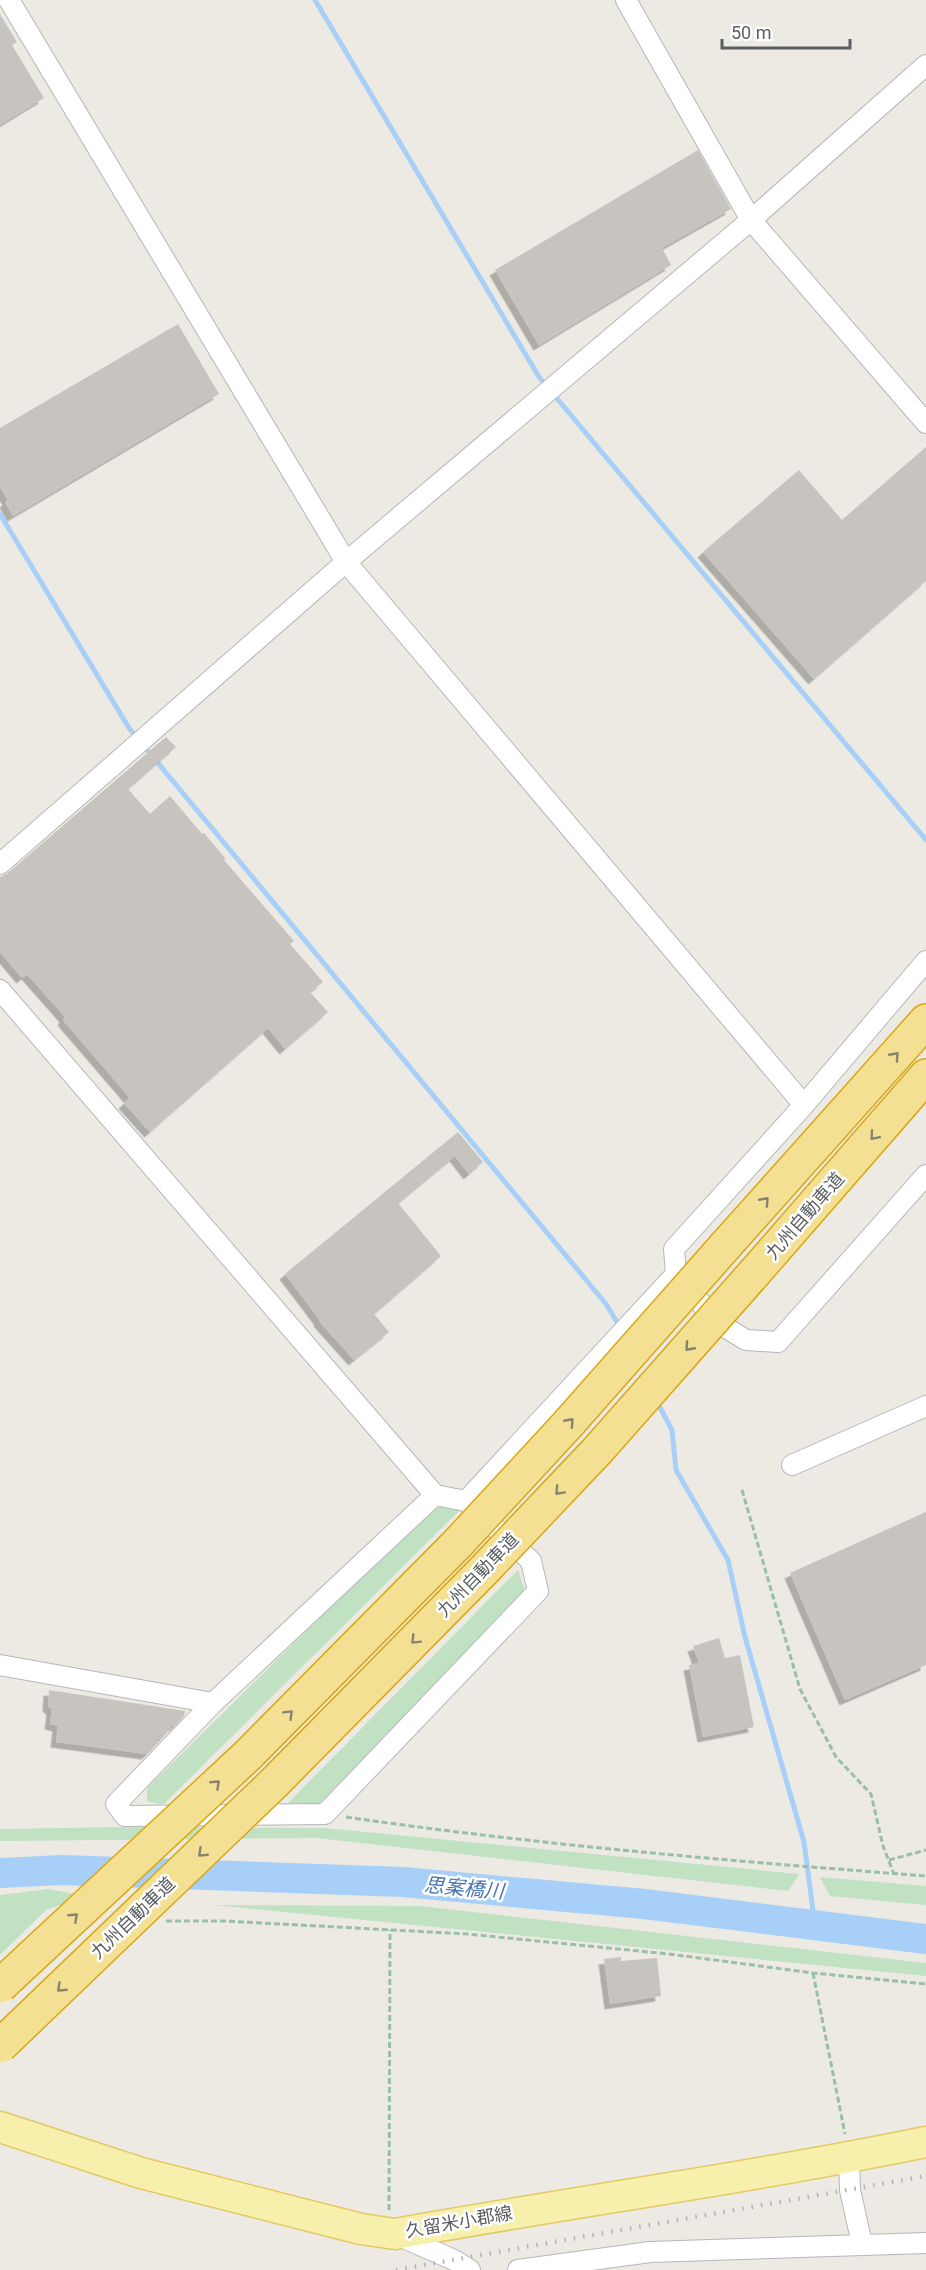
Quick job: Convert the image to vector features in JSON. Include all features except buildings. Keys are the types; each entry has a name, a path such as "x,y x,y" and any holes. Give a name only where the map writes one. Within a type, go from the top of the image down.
{"highway":[{"name":"九州自動車道","path":"0,1986 248,1755 459,1542 568,1424 926,1021"},
{"name":"九州自動車道","path":"0,2046 274,1783 485,1569 597,1451 926,1076"}],"main road":[{"name":"久留米小郡線","path":"0,2127 141,2173 361,2229 392,2234 926,2142"}],"street":[{"path":"9,0 346,562 804,1105"},
{"path":"626,0 751,220 926,423"},
{"path":"0,864 346,562 751,220 926,65"},
{"path":"926,961 804,1105 674,1249 676,1274 718,1323 746,1340 778,1342 926,1175"},
{"path":"0,990 435,1495 466,1501 531,1561 538,1591 325,1814 124,1816 116,1804 213,1703 435,1495"},
{"path":"466,1501 676,1274"},
{"path":"792,1465 926,1406"},
{"path":"0,1665 213,1703"},
{"path":"849,2157 850,2190 861,2244"},
{"path":"392,2234 454,2260 470,2270"},
{"path":"518,2270 569,2266 650,2252 926,2243"}],"path":[{"path":"742,1490 800,1689 836,1757 871,1794 883,1846 894,1874"},
{"path":"325,1814 458,1833 575,1846 926,1876"},
{"path":"889,1860 926,1850"},
{"path":"165,1921 225,1921 467,1934 926,1984"},
{"path":"390,1930 392,2234"},
{"path":"813,1973 849,2157"}],"green space":[{"path":"445,1505 461,1509 163,1805 147,1801 147,1788 428,1511"},
{"path":"518,1570 526,1594 316,1807 285,1806"},
{"path":"325,1828 799,1874 788,1891 317,1838 0,1841 0,1829"},
{"path":"820,1877 926,1886 926,1905 830,1896"},
{"path":"48,1889 86,1896 46,1910 0,1955 0,1895"},
{"path":"214,1905 420,1906 926,1963 926,1976"}],"waterway":[{"path":"315,0 539,377 926,840"},
{"path":"0,514 137,738"},
{"path":"143,745 606,1304 620,1327"},
{"path":"656,1400 672,1430 676,1470 728,1560 745,1637 804,1842 815,1926"},
{"name":"思案橋川","path":"0,1873 62,1870 403,1882 644,1904 926,1939"}],"railway":[{"path":"396,2270 926,2176"}]}
